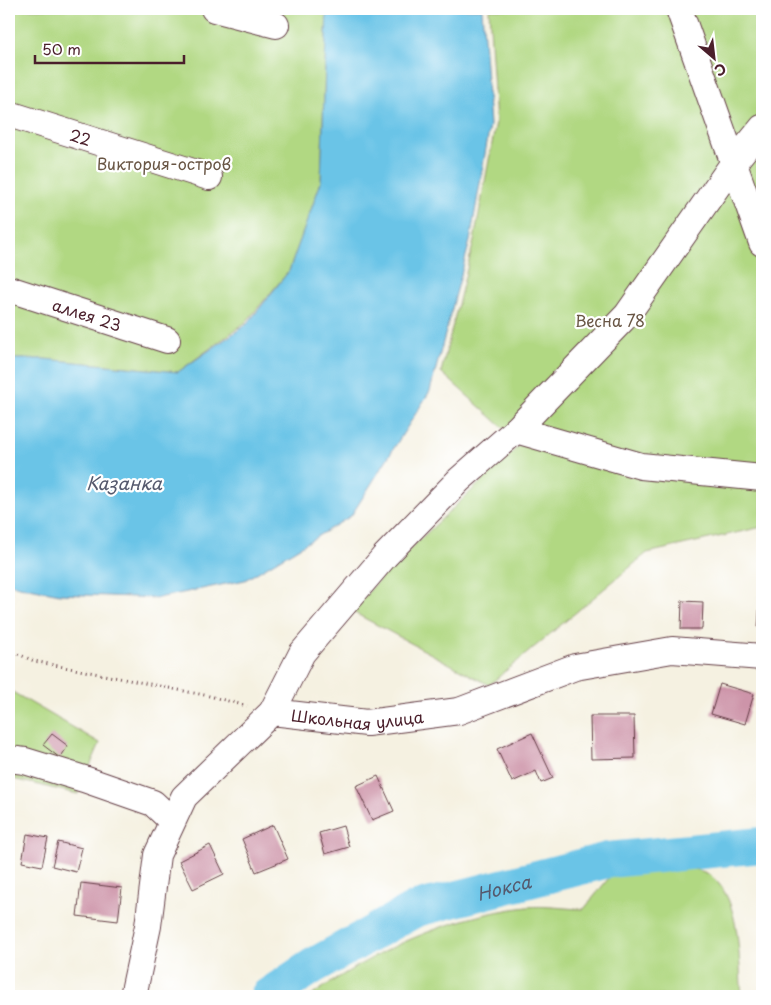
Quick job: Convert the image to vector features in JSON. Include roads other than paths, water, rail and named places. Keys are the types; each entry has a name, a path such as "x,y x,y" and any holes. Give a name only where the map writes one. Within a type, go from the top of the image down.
{"street":[{"path":"214,9 276,26"},
{"path":"679,9 735,161 762,242"},
{"name":"22","path":"9,114 209,177"},
{"path":"272,712 302,653 385,556 459,480 516,430 627,315 735,161 762,128"},
{"name":"аллея 23","path":"9,289 167,340"},
{"path":"516,430 641,466 762,478"},
{"name":"Школьная улица","path":"134,996 148,926 157,855 171,820 184,797 272,712 366,723 460,712 575,667 672,650 762,657"},
{"path":"9,759 25,761 84,779 153,803 171,820"}],"water":[{"name":"Казанка","path":"327,9 482,9 490,125 470,241 430,391 351,516 245,580 158,598 60,594 9,584 9,359 44,359 178,372 247,324 289,271 321,182"}],"waterway":[{"name":"Нокса","path":"268,996 313,966 416,909 608,860 762,845"}],"park label":[{"name":"Виктория-остров","path":"164,163"},
{"name":"Весна 78","path":"610,320"}]}
